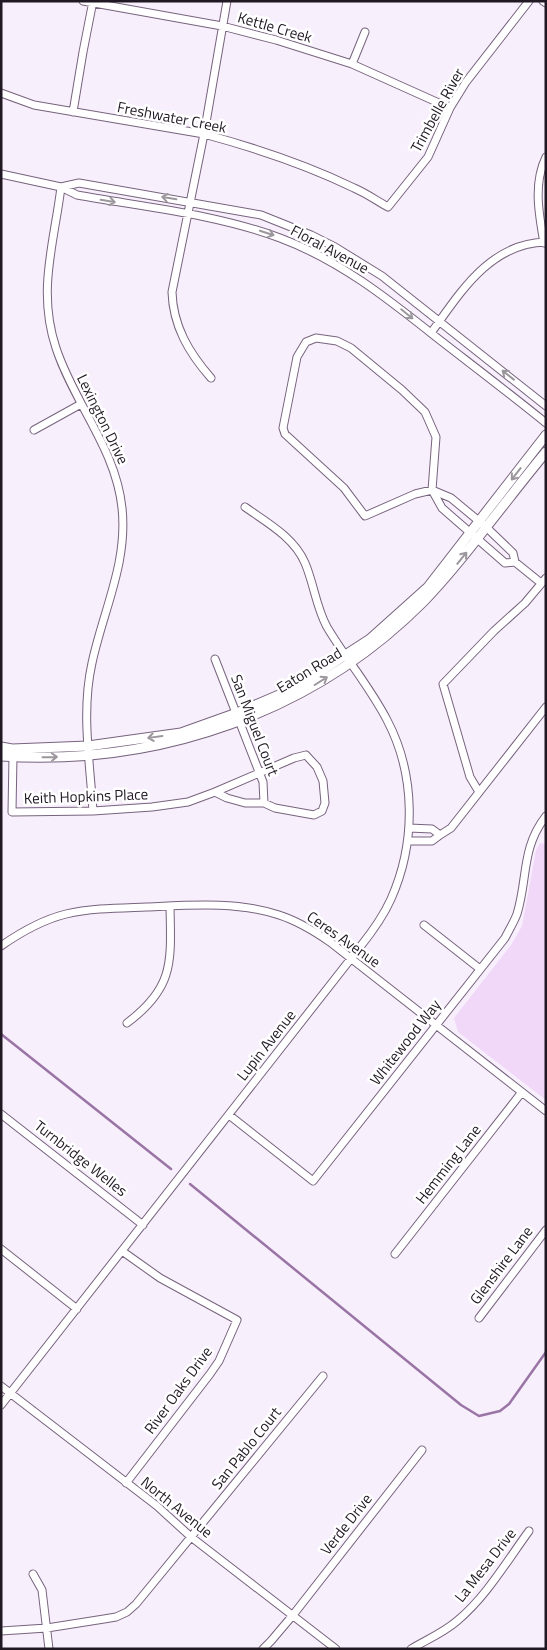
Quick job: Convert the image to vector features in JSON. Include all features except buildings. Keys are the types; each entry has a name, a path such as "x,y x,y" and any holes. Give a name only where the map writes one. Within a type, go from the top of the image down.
{"street":[{"name":"Kettle Creek","path":"83,1 222,26 276,40 352,64 450,108"},
{"path":"211,378 195,359 178,326 172,307 172,292 204,134 227,1"},
{"name":"Trimbelle River","path":"388,207 428,157 450,108 466,82 528,1"},
{"path":"73,112 82,52 93,3"},
{"path":"352,64 365,32"},
{"name":"Freshwater Creek","path":"1,93 34,105 204,134 292,162 355,188 388,207"},
{"path":"431,333 476,273 488,263 501,255 520,248 545,242 540,220 539,178 546,157"},
{"name":"Floral Avenue","path":"1,174 62,187 77,195 222,221 252,229 304,248 354,274 546,423"},
{"name":"Floral Avenue","path":"62,187 79,183 261,215 311,235 360,261 440,321 546,406"},
{"name":"Lexington Drive","path":"62,187 48,267 46,290 48,313 56,348 81,404 109,456 118,484 122,508 121,558 88,684 86,721 93,810"},
{"path":"479,792 470,777 443,684 494,631 525,603 543,580 515,562 505,563 442,508 432,490 436,438 425,412 351,348 337,341 316,338 306,342 297,357 282,428 285,434 344,488 366,516 414,494 432,490 451,498 482,524 514,553 515,562"},
{"path":"34,430 81,404"},
{"path":"482,524 546,435"},
{"name":"Eaton Road","path":"1,756 64,757 89,751 160,745 214,729 239,716 295,696 347,659 381,640 417,608 444,580 482,524 546,452"},
{"name":"Lupin Avenue","path":"1,1405 352,959 378,924 401,874 409,828 408,784 400,749 374,698 325,624 304,561 297,548 286,537 244,507"},
{"name":"San Miguel Court","path":"215,659 260,773 264,790 264,803"},
{"path":"408,842 432,841 451,828 546,707"},
{"path":"1,747 89,751"},
{"name":"Keith Hopkins Place","path":"13,756 12,812 93,810 188,802 294,758 306,755 317,767 323,781 325,803 322,811 314,815 302,814 275,808 264,803 245,803 227,798 215,792"},
{"name":"Whitewood Way","path":"229,1115 314,1182 505,938 517,913 528,851 532,839 545,819"},
{"path":"409,828 432,829 440,835"},
{"path":"127,1023 151,1002 167,976 170,958 170,906"},
{"name":"Ceres Avenue","path":"1,946 18,934 44,921 67,914 96,910 170,906 239,907 279,914 317,933 546,1111"},
{"path":"424,925 480,969"},
{"name":"Hemming Lane","path":"395,1254 522,1092"},
{"name":"Turnbridge Welles","path":"1,1114 143,1225"},
{"name":"Glenshire Lane","path":"479,1318 546,1230"},
{"path":"1,1249 77,1309"},
{"name":"River Oaks Drive","path":"122,1251 160,1278 237,1320 219,1361 126,1483"},
{"name":"San Pablo Court","path":"1,1631 47,1628 110,1618 127,1612 136,1604 323,1376"},
{"name":"North Avenue","path":"1,1386 157,1506 191,1537 336,1649"},
{"name":"Verde Drive","path":"262,1649 293,1615 422,1450"},
{"name":"La Mesa Drive","path":"411,1649 439,1634 470,1609 484,1593 529,1531"},
{"path":"32,1574 42,1590 49,1649"}],"shaded area":[{"path":"540,843 546,844 546,1100 458,1032 454,1018 511,945 522,926 536,850"}],"waterway":[{"path":"1,1034 171,1169"},
{"path":"190,1184 461,1405 479,1416 500,1411 509,1404 546,1352"}]}
